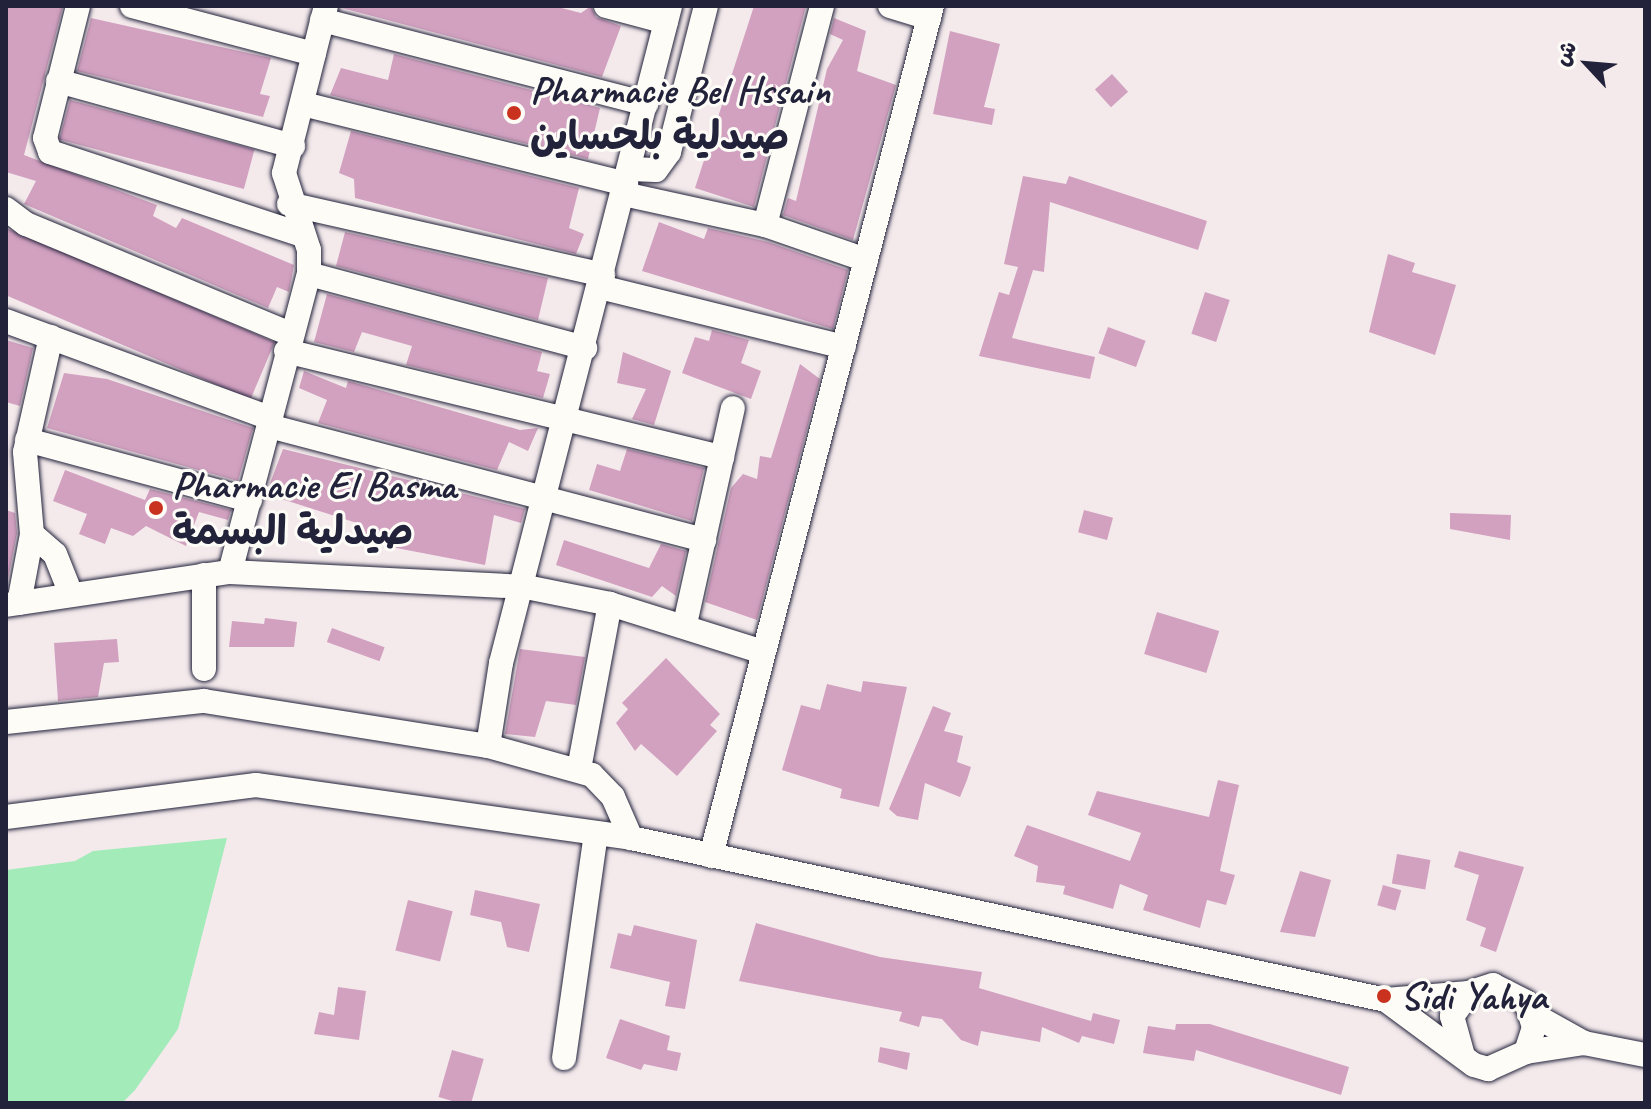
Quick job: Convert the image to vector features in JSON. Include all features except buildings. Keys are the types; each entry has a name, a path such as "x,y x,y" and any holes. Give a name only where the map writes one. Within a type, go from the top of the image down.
{"street":[{"path":"78,6 45,138 58,158 303,235"},
{"path":"132,6 314,54"},
{"path":"488,746 501,663 526,587 668,14 606,6"},
{"path":"627,182 656,170 669,152 706,6"},
{"path":"765,225 822,6"},
{"path":"711,856 931,12 890,6"},
{"path":"230,572 288,343 309,274 303,235 289,204 284,173 324,13 646,104"},
{"path":"58,81 293,146"},
{"path":"303,104 627,182 866,260"},
{"path":"289,204 602,281 844,347"},
{"path":"6,209 26,224 288,343 567,424 722,457"},
{"path":"309,274 585,348"},
{"path":"6,321 269,422 424,471 549,495 704,540"},
{"path":"51,337 20,432 16,506 32,534 55,554 71,594"},
{"path":"685,624 733,408"},
{"path":"20,432 250,500"},
{"path":"32,534 13,604 230,572 526,587 610,604 685,624 763,652"},
{"path":"204,575 204,669"},
{"path":"579,769 610,604"},
{"path":"6,722 204,701 488,746 579,769 607,787 631,838"},
{"path":"6,817 256,785 631,838 1386,1000 1506,988 1532,1014 1584,1043 1645,1055"},
{"path":"564,1058 596,833"},
{"path":"1463,1056 1452,1016 1469,993"},
{"path":"1386,1000 1463,1056 1488,1069 1526,1052 1584,1043"},
{"path":"1526,1052 1532,1014"}],"green space":[{"path":"227,838 178,1029 135,1090 122,1103 6,1103 6,870 75,861 93,851"}],"place":[{"name":"Pharmacie Bel Hssain صيدلية بلحساين","path":"514,113"},
{"name":"Pharmacie El Basma صيدلية البسمة","path":"156,508"},
{"name":"Sidi Yahya","path":"1384,996"}]}
